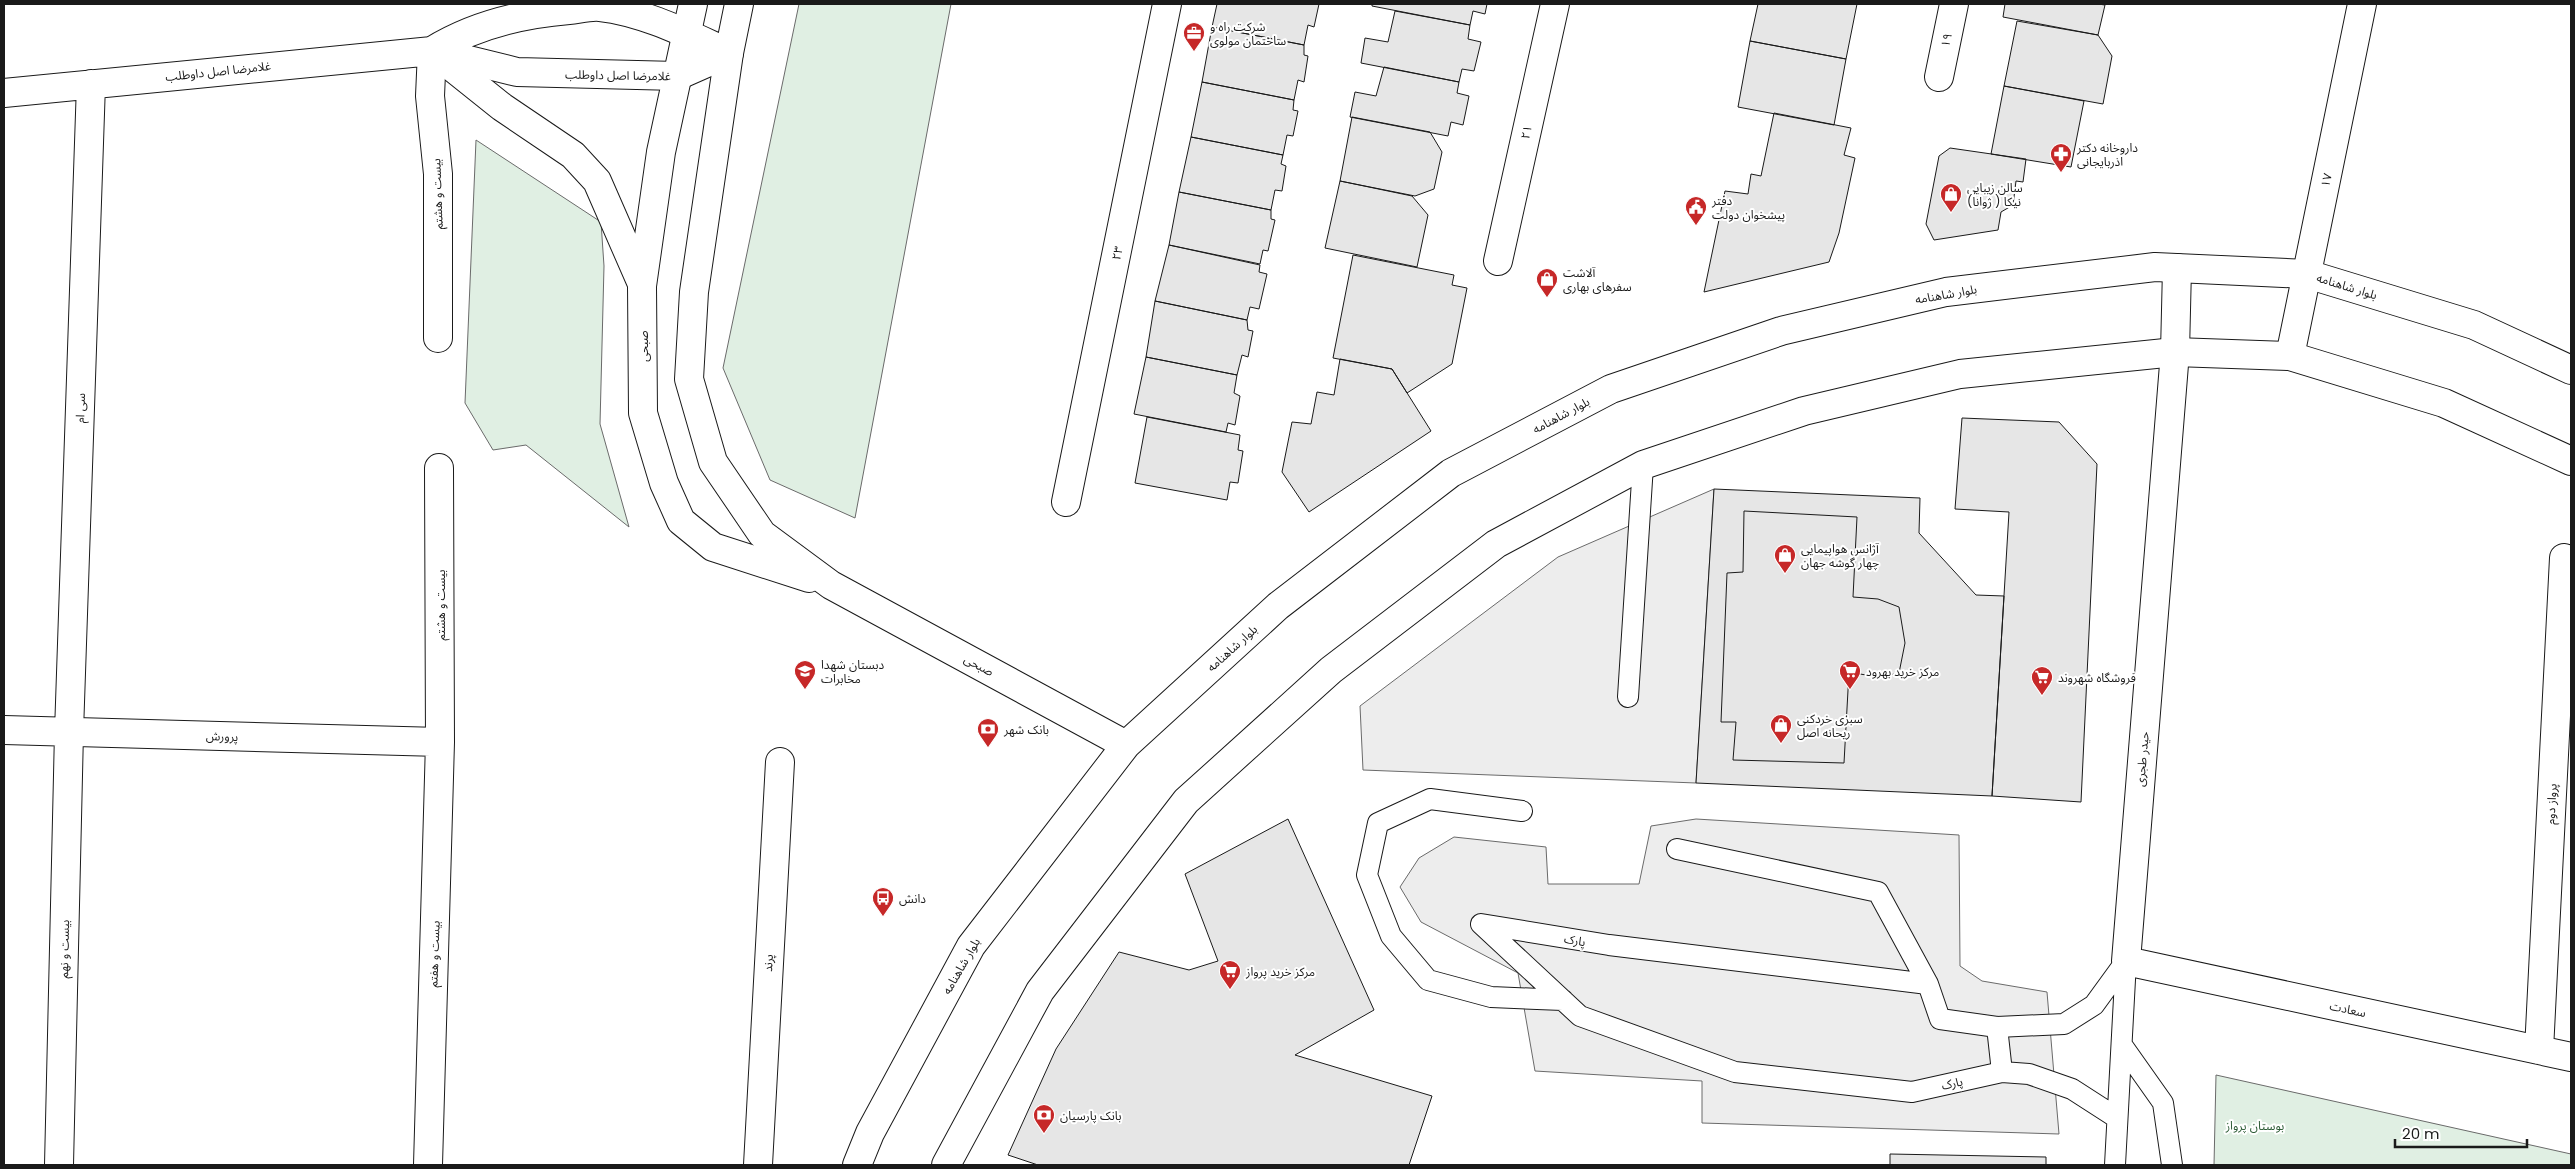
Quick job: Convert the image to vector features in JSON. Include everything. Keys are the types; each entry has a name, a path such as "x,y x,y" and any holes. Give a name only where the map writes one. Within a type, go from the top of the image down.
{"street":[{"name":"صبحی","path":"693,4 661,152 642,286 643,413 664,483 681,521 713,546 832,585"},
{"name":"صبحی","path":"739,4 729,53 694,292 689,379 713,462 762,534 832,585 1126,745"},
{"name":"۲۳","path":"1066,502 1167,4"},
{"name":"۲۱","path":"1498,261 1555,4"},
{"name":"۱۹","path":"1939,77 1954,4"},
{"name":"۱۷","path":"2290,356 2362,4"},
{"name":"غلامرضا اصل داوطلب","path":"432,51 456,36 490,24 534,13 599,7 641,17 687,34 729,53"},
{"name":"غلامرضا اصل داوطلب","path":"4,93 432,51 517,72 677,76 729,53"},
{"path":"432,51 502,108 573,155 598,181 642,286"},
{"name":"بیست و هشتم","path":"432,51 430,96 438,174 438,338"},
{"name":"سی ام","path":"69,732 91,84"},
{"name":"بلوار شاهنامه","path":"857,1165 870,1133 971,946 1126,745 1278,606 1451,474 1611,389 1781,331 1946,292 2155,267 2306,274 2474,325 2571,370"},
{"name":"حیدر طجری","path":"2126,961 2175,352 2177,268"},
{"path":"946,1165 1040,991 1186,801 1331,670 1496,544 1643,465 1804,411 1960,374 2175,352 2290,356 2444,403 2571,461"},
{"name":"بیست و هشتم","path":"439,468 440,742"},
{"name":"پرواز دوم","path":"2539,1050 2564,558"},
{"name":"پرورش","path":"4,730 440,742"},
{"name":"بیست و نهم","path":"58,1165 69,732"},
{"name":"بیست و هفتم","path":"428,1165 440,742"},
{"name":"پرند","path":"758,1165 780,762"},
{"name":"سعادت","path":"2126,961 2571,1057"}],"lane":[{"path":"1628,697 1643,465"},
{"path":"1522,811 1430,800 1378,823 1367,875 1391,936 1428,980 1491,997 1563,1000"},
{"path":"1677,850 1878,892 1928,984 1940,1019 1998,1027 2064,1024 2094,1005 2126,961"},
{"name":"پارک","path":"1928,984 1609,945 1480,924 1580,1016 1735,1072 1912,1092 2002,1072 2029,1074 2072,1089 2117,1118"},
{"name":"حیدر طجری","path":"2115,1165 2126,961"},
{"path":"1998,1027 2002,1072"},
{"path":"2122,1044 2163,1103 2172,1165"}],"green space":[{"path":"799,4 951,4 855,518 770,480 723,368"},
{"path":"476,140 601,222 604,266 600,424 629,527 526,445 493,450 465,403"},
{"name":"بوستان پرواز","path":"2216,1075 2571,1154 2571,1165 2214,1165"}],"shaded area":[{"path":"1714,489 1696,783 1363,770 1360,706 1558,557"},
{"path":"1696,819 1959,835 1960,966 1982,981 2047,992 2059,1134 1702,1123 1702,1081 1535,1071 1518,973 1421,922 1400,887 1419,858 1454,837 1546,847 1548,884 1639,884 1651,826"}],"building":[{"path":"1217,4 1319,4 1314,27 1308,25 1304,45 1212,27"},
{"path":"1372,4 1487,4 1485,14 1473,11 1470,25 1372,6"},
{"path":"1758,4 1857,4 1846,59 1750,41"},
{"path":"2005,4 2105,5 2098,35 2003,17"},
{"path":"1395,11 1470,25 1468,39 1481,42 1474,71 1462,69 1459,82 1361,63 1365,38 1388,42"},
{"path":"2017,21 2098,35 2112,56 2103,104 2004,86"},
{"path":"1212,27 1304,45 1304,55 1308,56 1304,82 1298,80 1294,100 1202,82"},
{"path":"1750,41 1846,59 1834,125 1738,107"},
{"path":"1384,67 1459,82 1457,93 1469,96 1463,125 1451,122 1448,136 1350,117 1355,92 1376,96"},
{"path":"1202,82 1294,100 1293,110 1298,111 1293,136 1287,135 1283,155 1191,137"},
{"path":"2004,86 2084,101 2071,167 1991,154"},
{"path":"1774,113 1851,128 1844,155 1855,158 1839,233 1829,262 1704,292 1725,191 1748,194 1751,174 1761,176"},
{"path":"1352,117 1430,132 1442,152 1434,189 1415,196 1340,181"},
{"path":"1191,137 1283,155 1281,164 1286,166 1282,191 1275,190 1271,210 1179,192"},
{"path":"1950,148 2026,159 2023,182 2016,181 2013,205 2001,212 1998,230 1934,240 1926,224 1939,156"},
{"path":"1340,181 1412,196 1428,215 1417,267 1325,248"},
{"path":"1179,192 1271,210 1271,219 1275,220 1268,251 1263,250 1260,264 1169,245"},
{"path":"1169,245 1260,265 1259,272 1267,274 1259,309 1250,307 1247,320 1155,301"},
{"path":"1353,255 1454,275 1452,285 1467,288 1452,364 1407,393 1392,369 1333,358"},
{"path":"1155,301 1247,320 1248,330 1253,331 1248,357 1242,355 1237,375 1146,357"},
{"path":"1146,357 1237,375 1234,393 1240,396 1235,425 1228,423 1226,432 1134,414"},
{"path":"1340,359 1392,369 1431,431 1309,512 1282,472 1292,422 1311,424 1317,392 1334,395"},
{"path":"1147,417 1240,435 1238,450 1243,451 1238,483 1230,482 1227,500 1135,483"},
{"name":"فروشگاه شهروند","path":"1962,418 2059,422 2097,464 2081,802 1992,796 2009,512 1955,509"},
{"name":"مرکز خرید بهرود","path":"1714,489 1920,498 1919,533 1976,595 2004,596 1992,796 1696,783"},
{"path":"1744,511 1857,517 1853,597 1878,599 1899,607 1905,643 1899,673 1877,677 1849,672 1844,763 1733,760 1736,722 1721,722 1727,573 1743,572"},
{"name":"مرکز خرید پرواز","path":"1288,819 1374,1010 1295,1055 1432,1096 1409,1165 1038,1165 1008,1155 1056,1049 1119,952 1189,970 1218,961 1185,874"},
{"path":"1890,1154 2046,1157 2046,1165 1890,1165"}],"place":[{"name":"شرکت راه و ساختمان مولوی","path":"1194,52"},
{"name":"داروخانه دکتر اذربایجانی","path":"2061,173"},
{"name":"سالن زیبایی نیکا ( ژوانا)","path":"1951,213"},
{"name":"دفتر پیشخوان دولت","path":"1696,226"},
{"name":"آلاشت سفرهای بهاری","path":"1547,298"},
{"name":"آژانس هواپیمایی چهار گوشه جهان","path":"1785,574"},
{"name":"دبستان شهدا مخابرات","path":"805,690"},
{"name":"مرکز خرید بهرود","path":"1850,690"},
{"name":"فروشگاه شهروند","path":"2042,696"},
{"name":"سبزی خردکنی ریحانه اصل","path":"1781,744"},
{"name":"بانک شهر","path":"988,748"},
{"name":"دانش","path":"883,917"},
{"name":"مرکز خرید پرواز","path":"1230,990"},
{"name":"بانک پارسیان","path":"1044,1134"}]}
